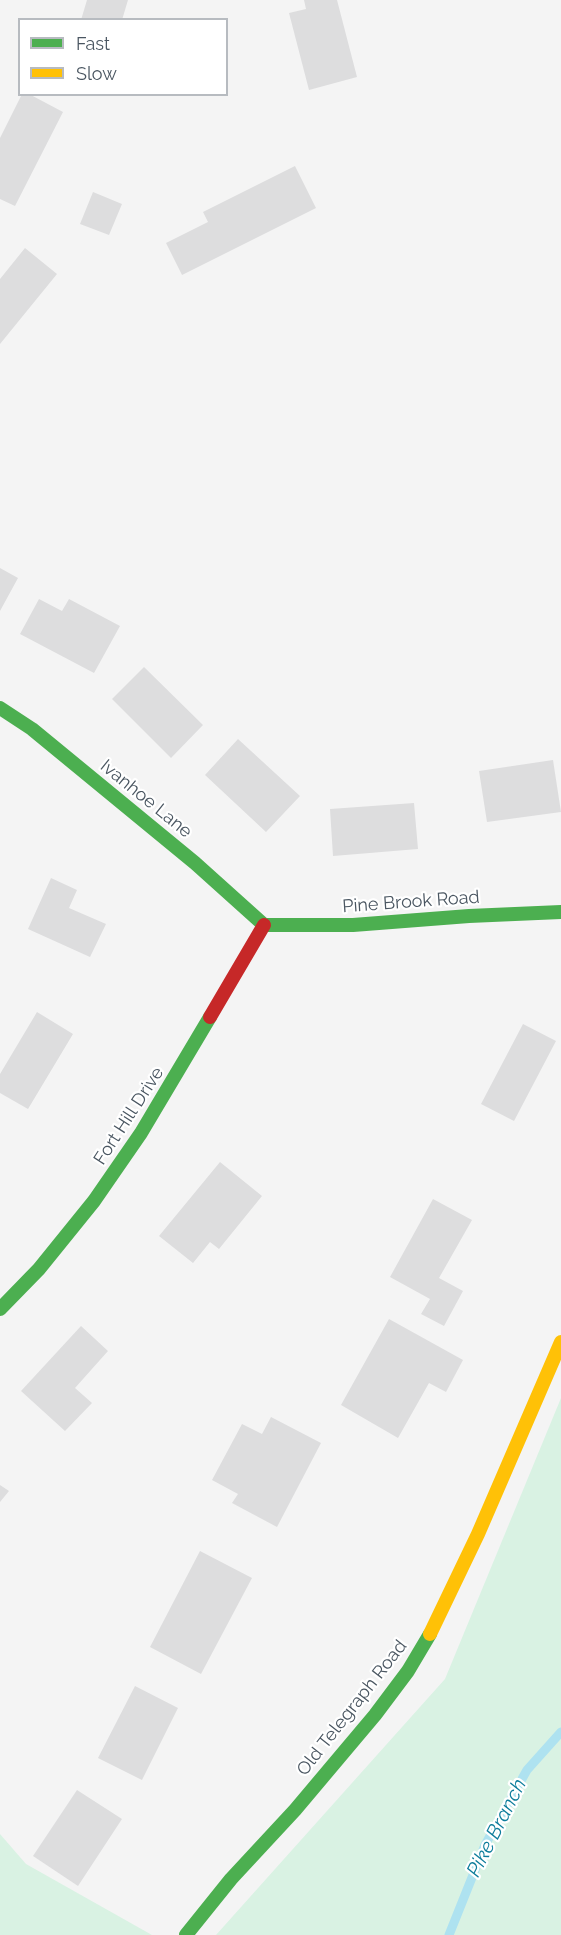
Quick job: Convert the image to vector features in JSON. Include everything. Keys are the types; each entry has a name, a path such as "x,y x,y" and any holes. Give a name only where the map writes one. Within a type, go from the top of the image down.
{"street":[{"name":"Ivanhoe Lane","path":"0,708 32,729 195,862 264,925"},
{"name":"Pine Brook Road","path":"264,925 353,925 561,912"},
{"name":"Fort Hill Drive","path":"0,1309 39,1269 94,1202 184,1063 264,925"},
{"name":"Old Telegraph Road","path":"186,1935 231,1879 303,1802 408,1671 436,1624 478,1534 561,1342"}],"green space":[{"path":"561,1398 561,1935 216,1935 445,1679"},
{"path":"0,1834 26,1864 152,1935 0,1935"}],"building":[{"path":"87,0 128,0 123,18 82,18"},
{"path":"304,0 337,0 357,77 309,90 289,13 306,9"},
{"path":"21,96 33,96 63,112 15,206 0,199 0,138"},
{"path":"295,166 316,208 182,275 166,243 208,222 203,212"},
{"path":"93,192 122,204 109,235 80,224"},
{"path":"25,248 57,274 0,344 0,279"},
{"path":"0,568 18,578 0,611"},
{"path":"39,599 62,611 69,599 120,626 94,673 20,634"},
{"path":"144,667 203,725 171,758 112,699"},
{"path":"238,739 300,796 266,832 205,775"},
{"path":"553,760 561,812 487,822 479,771"},
{"path":"414,803 418,849 333,856 330,809"},
{"path":"51,878 77,890 69,908 106,924 90,957 28,929"},
{"path":"37,1012 73,1034 28,1109 0,1093 0,1074"},
{"path":"523,1024 556,1041 514,1121 481,1104"},
{"path":"220,1162 262,1196 219,1249 210,1242 193,1263 159,1236"},
{"path":"433,1199 472,1220 439,1278 463,1291 444,1326 421,1314 430,1299 390,1277"},
{"path":"389,1319 463,1360 446,1392 429,1383 398,1438 341,1405"},
{"path":"81,1326 108,1351 75,1388 92,1403 65,1431 21,1391"},
{"path":"271,1417 321,1443 277,1527 232,1503 238,1494 212,1480 242,1424 262,1434"},
{"path":"0,1485 9,1491 0,1502"},
{"path":"200,1551 252,1578 201,1674 150,1647"},
{"path":"135,1686 178,1708 142,1780 98,1758"},
{"path":"77,1790 122,1819 78,1886 33,1856"}],"waterway":[{"name":"Pike Branch","path":"449,1935 485,1845 527,1770 561,1732"}],"traffic: fast":[{"path":"0,708 32,729 195,863 264,925"},
{"path":"264,925 353,925 561,912"},
{"path":"0,1309 39,1269 94,1201 141,1133 210,1017"},
{"path":"186,1935 231,1879 295,1810 375,1715 408,1671 430,1634"}],"traffic: slow":[{"path":"430,1634 478,1534 561,1342"}],"traffic: jam":[{"path":"210,1017 264,925"}]}
